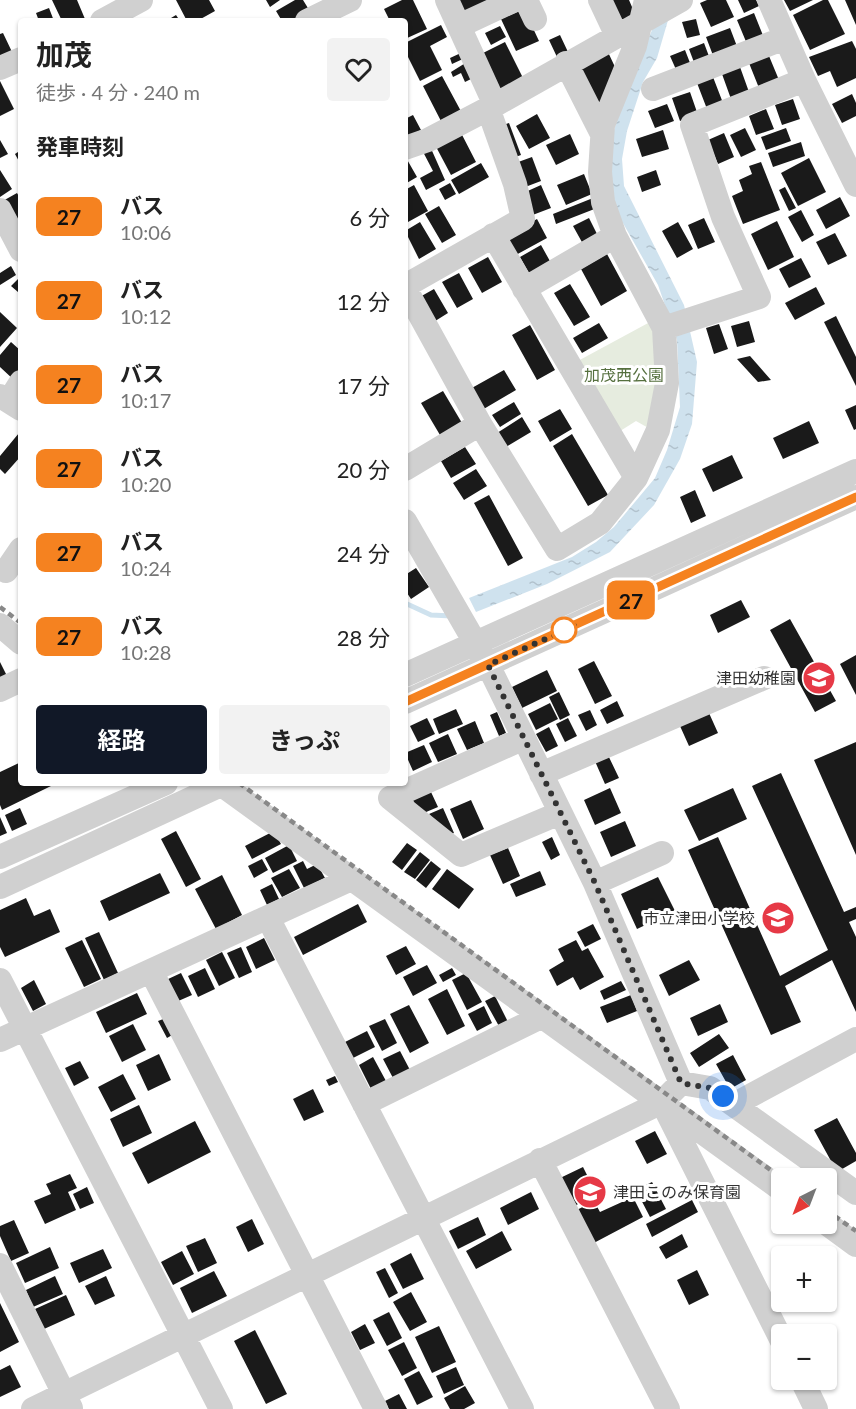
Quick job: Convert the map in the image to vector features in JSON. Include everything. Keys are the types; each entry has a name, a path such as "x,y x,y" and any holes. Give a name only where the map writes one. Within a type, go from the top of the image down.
{"street":[{"path":"311,12 350,0"},
{"path":"408,285 523,219 515,184 491,106 447,0"},
{"path":"459,26 514,0"},
{"path":"600,0 616,34"},
{"path":"408,146 428,140 566,63 616,34 645,10 681,0"},
{"path":"770,0 784,38 856,185"},
{"path":"408,292 480,424 557,549 600,523 636,478 658,430 667,383 664,328 615,236 603,202 600,172 602,134 645,10"},
{"path":"653,89 784,38"},
{"path":"0,68 18,60"},
{"path":"566,63 602,134"},
{"path":"664,328 759,297 723,217 692,124 804,80"},
{"path":"0,212 18,245"},
{"path":"493,235 636,478"},
{"path":"524,289 615,236"},
{"path":"408,467 480,424"},
{"path":"408,674 856,471"},
{"path":"408,701 856,497"},
{"path":"408,525 488,665 595,883 681,1083"},
{"path":"9,573 18,555"},
{"path":"0,625 18,640"},
{"path":"540,774 764,678"},
{"path":"0,690 18,681"},
{"path":"522,738 390,798 461,855 560,813"},
{"path":"0,857 159,786"},
{"path":"0,887 220,786"},
{"path":"227,786 351,879 771,1182"},
{"path":"595,883 662,853"},
{"path":"0,1040 351,879"},
{"path":"268,918 522,1409"},
{"path":"151,971 376,1409"},
{"path":"0,980 221,1409"},
{"path":"364,1104 543,1016"},
{"path":"735,1104 856,1039"},
{"path":"33,1409 68,1402 183,1338 307,1275 662,1102 681,1083"},
{"path":"681,1083 710,1088 856,1193"},
{"path":"662,1102 773,1324"},
{"path":"540,1160 668,1409"},
{"path":"837,1231 856,1245"},
{"path":"0,1266 68,1402"},
{"path":"806,1390 816,1409"}],"green space":[{"name":"加茂西公園","path":"650,322 658,349 652,430 636,421 617,433 576,362"}],"water":[{"path":"671,10 657,58 643,82 627,131 622,159 624,186 684,305 697,362 692,424 680,459 654,505 610,552 547,584 476,612 469,598 572,557 614,527 655,478 667,450 680,407 677,340 658,285 615,209 606,157 627,87 656,21"}],"building":[{"path":"52,0 77,0 85,18 61,18"},
{"path":"176,0 209,0 215,11 202,18 185,18"},
{"path":"266,0 280,0 270,7"},
{"path":"295,0 303,0 311,13 302,18 280,18 276,11"},
{"path":"402,0 413,0 427,29 408,38 408,18 388,18 384,9"},
{"path":"455,0 491,0 465,19"},
{"path":"606,0 629,0 635,14 617,23"},
{"path":"707,0 726,0 734,17 711,27 700,3"},
{"path":"738,0 756,0 759,6 744,13"},
{"path":"784,0 813,0 790,11"},
{"path":"823,0 828,0 845,34 810,50 793,15"},
{"path":"845,0 856,0 856,25"},
{"path":"49,8 53,18 38,18 36,13"},
{"path":"524,9 539,41 516,51 501,19"},
{"path":"754,13 764,38 747,44 737,20"},
{"path":"696,19 700,35 687,38 682,22"},
{"path":"441,25 447,37 430,46 442,70 420,81 408,57 408,42"},
{"path":"500,26 506,37 491,45 485,33"},
{"path":"730,28 738,49 714,58 706,37"},
{"path":"3,33 13,54 0,60 0,34"},
{"path":"560,35 568,52 557,57 549,40"},
{"path":"852,41 856,49 856,78 837,87 830,71 818,76 809,57"},
{"path":"505,42 523,78 499,90 481,54"},
{"path":"704,43 710,59 695,65 689,49"},
{"path":"607,50 615,67 596,115 574,67"},
{"path":"685,50 692,68 678,74 670,56"},
{"path":"463,52 465,58 452,64 450,58"},
{"path":"769,56 779,80 759,88 749,63"},
{"path":"467,62 475,77 465,82 461,73 453,77 451,72"},
{"path":"740,67 749,92 731,99 722,74"},
{"path":"442,76 463,115 443,125 423,86"},
{"path":"713,77 723,103 707,109 697,83"},
{"path":"0,81 14,109 0,116"},
{"path":"690,92 698,115 680,121 672,98"},
{"path":"852,94 856,103 856,116 842,123 832,104"},
{"path":"793,99 800,119 782,125 775,105"},
{"path":"667,104 674,121 655,128 648,111"},
{"path":"766,109 774,129 756,135 749,116"},
{"path":"537,114 550,138 529,149 516,126"},
{"path":"413,115 421,130 408,136 408,118"},
{"path":"509,123 521,155 510,159 497,127"},
{"path":"745,128 756,150 741,157 730,135"},
{"path":"786,128 791,141 766,150 761,137"},
{"path":"459,129 476,162 451,175 434,143"},
{"path":"663,130 669,149 642,157 636,139"},
{"path":"724,133 734,157 718,164 708,140"},
{"path":"570,134 579,154 556,165 546,145"},
{"path":"0,140 8,154 0,158"},
{"path":"801,142 805,156 773,167 768,153"},
{"path":"429,144 445,180 426,190 420,178 433,171 421,148"},
{"path":"532,157 541,181 520,189 510,165"},
{"path":"809,158 826,192 798,206 781,173"},
{"path":"408,161 417,177 408,182"},
{"path":"761,162 780,210 743,224 732,196 743,191 739,180 752,174 749,166"},
{"path":"481,163 489,177 459,194 451,180"},
{"path":"0,170 12,189 0,197"},
{"path":"656,170 661,185 642,192 637,177"},
{"path":"584,174 592,194 566,205 557,185"},
{"path":"450,183 456,194 445,200 439,189"},
{"path":"414,185 428,211 408,222 408,188"},
{"path":"541,185 551,208 530,216 521,194"},
{"path":"785,187 796,208 789,211 779,190"},
{"path":"17,193 18,226 1,202"},
{"path":"840,197 850,216 826,229 816,210"},
{"path":"593,198 597,208 556,224 553,214"},
{"path":"439,206 456,235 442,243 425,214"},
{"path":"801,210 814,235 802,242 788,217"},
{"path":"589,218 598,236 583,244 573,226"},
{"path":"704,218 715,242 698,249 688,225"},
{"path":"537,219 547,238 514,256 504,237"},
{"path":"777,221 794,257 768,270 751,234"},
{"path":"420,222 436,249 419,259 408,237 408,229"},
{"path":"678,222 693,249 677,258 662,231"},
{"path":"835,233 847,256 828,265 816,242"},
{"path":"541,245 551,263 530,275 520,257"},
{"path":"607,254 627,291 601,306 581,269"},
{"path":"488,257 502,282 482,293 468,268"},
{"path":"801,258 811,277 789,288 779,269"},
{"path":"11,266 16,275 0,285 0,273"},
{"path":"459,273 473,299 457,308 442,282"},
{"path":"18,279 18,292 11,286"},
{"path":"570,284 590,317 574,326 554,293"},
{"path":"816,287 825,304 795,320 785,303"},
{"path":"434,289 448,313 432,323 418,298"},
{"path":"0,312 17,328 0,347"},
{"path":"836,316 856,357 856,386 824,322"},
{"path":"749,321 755,342 737,347 731,326"},
{"path":"599,323 608,338 582,353 573,338"},
{"path":"719,324 728,349 714,354 706,328"},
{"path":"530,325 555,370 537,380 512,335"},
{"path":"11,342 18,348 18,375 14,380 0,367 0,355"},
{"path":"750,356 771,380 758,382 737,359"},
{"path":"504,370 516,390 482,410 470,389"},
{"path":"443,391 462,423 440,435 421,403"},
{"path":"514,402 521,414 500,427 492,415"},
{"path":"856,405 856,429 854,430 845,410"},
{"path":"560,409 572,429 550,442 538,421"},
{"path":"522,417 531,432 506,447 497,433"},
{"path":"809,421 819,443 783,459 773,438"},
{"path":"18,434 18,459 5,474 0,469 0,456"},
{"path":"572,434 608,495 588,506 553,446"},
{"path":"465,447 476,464 451,478 441,461"},
{"path":"732,455 743,478 713,492 702,469"},
{"path":"476,469 487,486 464,500 453,483"},
{"path":"695,490 706,516 691,523 680,497"},
{"path":"489,495 523,558 508,566 474,503"},
{"path":"416,568 429,587 411,599 408,594 408,573"},
{"path":"741,600 750,617 718,633 710,615"},
{"path":"790,619 836,701 815,712 770,630"},
{"path":"856,655 856,695 840,664"},
{"path":"594,661 612,696 595,704 578,669"},
{"path":"0,662 8,678 0,681"},
{"path":"547,670 557,691 522,708 512,687"},
{"path":"559,692 570,715 560,720 549,697"},
{"path":"617,701 624,716 607,724 600,710"},
{"path":"550,703 558,719 536,730 528,714"},
{"path":"456,709 463,724 439,734 433,719"},
{"path":"590,710 597,725 586,731 578,715"},
{"path":"497,712 506,733 499,736 490,715"},
{"path":"709,713 718,733 689,746 680,726"},
{"path":"427,718 435,734 418,742 410,726"},
{"path":"568,718 577,736 565,742 556,724"},
{"path":"475,721 484,743 467,750 457,729"},
{"path":"549,727 558,746 546,752 536,734"},
{"path":"448,734 457,754 438,762 429,743"},
{"path":"856,742 856,855 814,760"},
{"path":"424,745 432,762 413,771 408,760 408,752"},
{"path":"607,753 619,778 605,784 594,759"},
{"path":"18,763 18,786 51,786 2,810 0,772"},
{"path":"781,773 844,912 856,907 856,919 849,922 856,937 856,1012 832,960 785,986 801,1022 771,1035 688,850 718,837 780,976 828,950 752,786"},
{"path":"610,788 621,813 595,825 584,800"},
{"path":"733,788 747,819 699,841 684,810"},
{"path":"431,792 438,807 419,815 413,800"},
{"path":"471,800 484,829 463,839 450,809"},
{"path":"20,808 27,824 12,831 5,815"},
{"path":"443,808 454,833 447,836 429,814"},
{"path":"0,817 7,833 0,836"},
{"path":"625,821 636,846 611,857 600,832"},
{"path":"176,831 201,879 186,887 161,839"},
{"path":"274,831 281,844 252,859 245,846"},
{"path":"552,837 560,855 551,860 542,842"},
{"path":"407,843 417,850 402,870 392,862"},
{"path":"289,845 297,861 273,873 265,858"},
{"path":"508,848 520,876 503,884 490,855"},
{"path":"420,852 430,860 415,879 404,872"},
{"path":"262,859 268,870 254,878 248,866"},
{"path":"303,861 307,869 317,864 325,878 304,888 293,866"},
{"path":"431,861 441,869 426,888 416,880"},
{"path":"289,869 300,888 282,897 271,878"},
{"path":"447,869 474,889 459,909 432,889"},
{"path":"540,871 546,885 516,897 510,884"},
{"path":"160,873 170,893 109,921 100,901"},
{"path":"222,875 242,915 216,929 195,889"},
{"path":"658,877 675,911 637,929 621,894"},
{"path":"272,884 279,899 267,905 260,890"},
{"path":"26,898 34,916 50,909 60,932 5,957 0,947 0,910"},
{"path":"358,904 367,922 303,955 294,937"},
{"path":"593,924 601,939 585,947 577,932"},
{"path":"99,932 118,973 104,980 85,938"},
{"path":"264,938 275,960 256,969 246,947"},
{"path":"82,940 101,979 84,987 65,948"},
{"path":"576,940 582,951 588,948 604,977 580,990 573,977 557,986 549,970 564,961 558,949"},
{"path":"406,946 416,964 396,975 386,956"},
{"path":"241,947 252,972 239,978 227,953"},
{"path":"222,952 235,978 219,986 206,960"},
{"path":"689,960 700,980 669,996 659,975"},
{"path":"427,965 437,983 413,996 403,977"},
{"path":"205,968 215,989 198,997 188,976"},
{"path":"452,968 456,975 443,982 439,975"},
{"path":"181,973 192,995 176,1002 166,980"},
{"path":"466,973 482,1002 467,1010 452,980"},
{"path":"34,980 46,1004 33,1011 21,988"},
{"path":"621,981 626,990 604,1000 600,991"},
{"path":"447,989 465,1026 447,1035 428,999"},
{"path":"137,993 147,1014 106,1033 96,1012"},
{"path":"631,995 637,1011 607,1023 600,1007"},
{"path":"495,996 509,1024 500,1028 485,1001"},
{"path":"720,1004 728,1022 698,1036 690,1018"},
{"path":"409,1005 429,1043 410,1053 390,1014"},
{"path":"484,1006 492,1023 477,1031 468,1014"},
{"path":"166,1018 174,1034 167,1038 158,1021"},
{"path":"385,1019 397,1043 382,1051 369,1026"},
{"path":"133,1024 146,1050 122,1062 109,1036"},
{"path":"367,1031 375,1047 353,1058 345,1042"},
{"path":"719,1034 729,1048 699,1067 690,1053"},
{"path":"400,1051 410,1070 393,1078 383,1059"},
{"path":"159,1054 171,1080 148,1091 136,1065"},
{"path":"733,1055 746,1080 730,1089 716,1064"},
{"path":"373,1057 386,1081 371,1089 359,1065"},
{"path":"80,1061 89,1078 74,1086 65,1068"},
{"path":"123,1074 136,1099 111,1112 98,1087"},
{"path":"335,1076 338,1082 329,1086 326,1080"},
{"path":"313,1089 324,1112 304,1121 293,1099"},
{"path":"139,1105 152,1133 123,1147 110,1119"},
{"path":"837,1118 856,1153 856,1161 837,1172 837,1168 835,1168 814,1130"},
{"path":"195,1121 211,1152 148,1184 132,1153"},
{"path":"655,1131 667,1154 647,1164 635,1141"},
{"path":"583,1167 597,1195 572,1207 558,1179"},
{"path":"70,1174 77,1188 68,1192 76,1210 45,1224 34,1201 51,1194 46,1184"},
{"path":"652,1182 666,1209 650,1217 636,1190"},
{"path":"87,1187 94,1203 80,1209 73,1194"},
{"path":"531,1192 539,1209 508,1225 500,1208"},
{"path":"633,1197 643,1217 590,1245 573,1212 594,1201 600,1212"},
{"path":"692,1200 698,1212 652,1237 646,1224"},
{"path":"478,1217 486,1235 458,1249 449,1231"},
{"path":"252,1219 264,1244 248,1252 236,1227"},
{"path":"14,1220 29,1253 11,1261 0,1236 0,1226"},
{"path":"502,1231 512,1250 476,1269 466,1251"},
{"path":"682,1234 688,1247 666,1259 659,1247"},
{"path":"205,1238 217,1263 198,1272 186,1246"},
{"path":"50,1247 59,1268 25,1283 16,1263"},
{"path":"103,1249 112,1268 79,1283 70,1263"},
{"path":"182,1251 194,1274 173,1285 161,1262"},
{"path":"411,1253 424,1279 403,1289 390,1264"},
{"path":"385,1268 398,1293 389,1298 376,1272"},
{"path":"697,1270 709,1295 689,1305 677,1280"},
{"path":"214,1271 227,1296 192,1313 180,1288"},
{"path":"55,1276 63,1294 33,1307 26,1290"},
{"path":"106,1276 115,1296 95,1305 85,1286"},
{"path":"411,1292 427,1322 410,1331 393,1302"},
{"path":"66,1295 75,1315 44,1329 35,1309"},
{"path":"0,1303 19,1342 0,1352"},
{"path":"389,1312 402,1338 387,1346 373,1320"},
{"path":"365,1324 375,1343 360,1350 351,1332"},
{"path":"439,1326 456,1362 432,1373 415,1337"},
{"path":"255,1330 287,1394 266,1404 234,1341"},
{"path":"404,1342 417,1368 402,1376 388,1350"},
{"path":"10,1365 21,1387 0,1397 0,1370"},
{"path":"456,1367 464,1385 444,1394 436,1376"},
{"path":"419,1371 433,1397 417,1405 404,1379"},
{"path":"465,1386 475,1403 464,1409 450,1409 444,1398"},
{"path":"399,1394 407,1409 389,1409 385,1401"}],"waterway":[{"path":"408,604 431,615 452,616"}],"railway":[{"path":"0,607 18,621"},
{"path":"243,786 771,1170"},
{"path":"837,1218 856,1231"}],"bus line":[{"name":"27","path":"408,701 856,497"}],"place":[{"name":"津田幼稚園","path":"819,678"},
{"name":"市立津田小学校","path":"778,918"},
{"name":"津田このみ保育園","path":"590,1192"}],"route":[{"path":"564,630 574,626 488,665 595,883 681,1083 710,1088 723,1096"}]}
